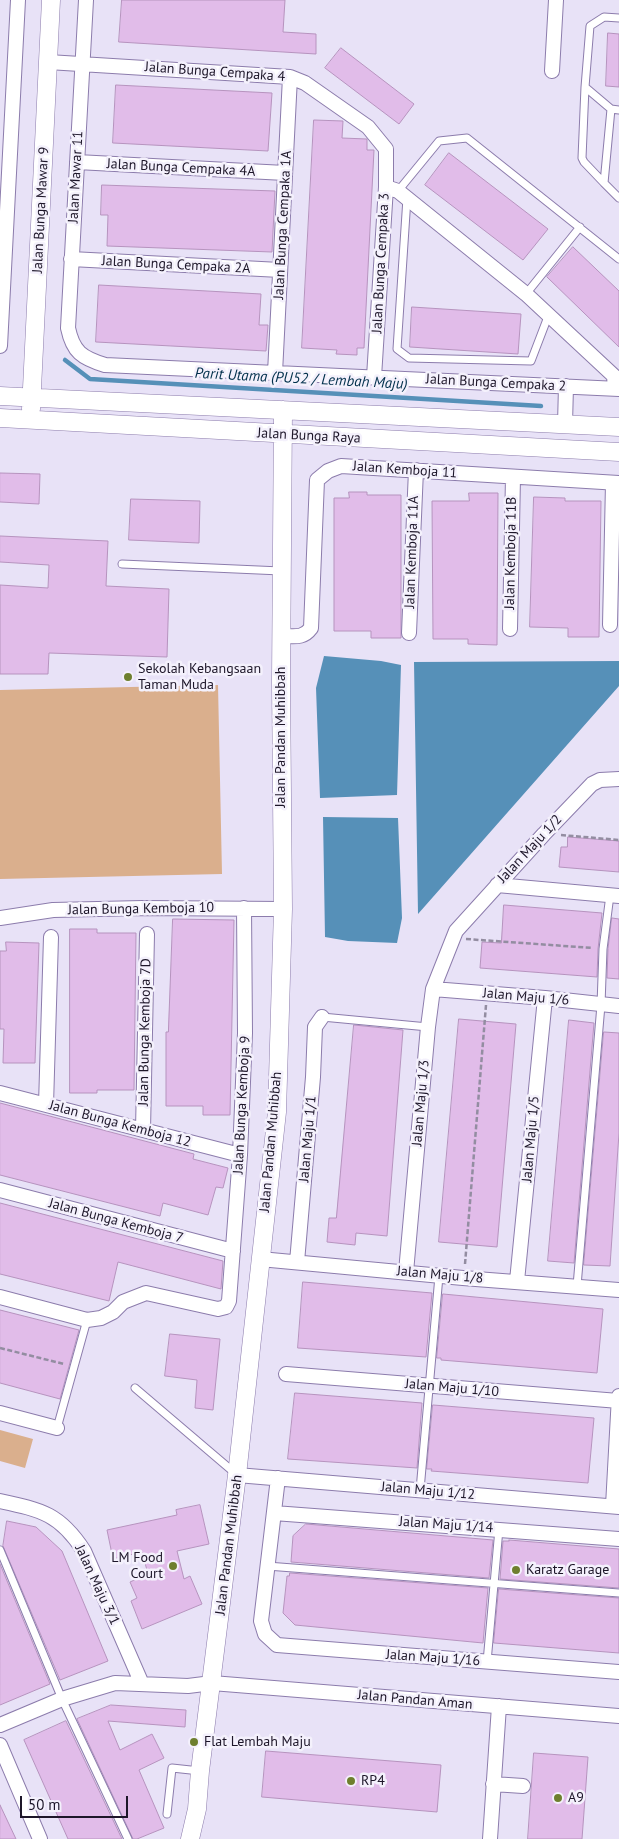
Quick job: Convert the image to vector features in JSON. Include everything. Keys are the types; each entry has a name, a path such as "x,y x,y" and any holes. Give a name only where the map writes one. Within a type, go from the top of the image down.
{"street":[{"path":"0,346 8,138 18,0"},
{"name":"Jalan Bunga Mawar 9","path":"31,420 51,0"},
{"name":"Jalan Mawar 11","path":"78,352 70,340 68,328 86,0"},
{"path":"552,71 556,0"},
{"name":"Jalan Bunga Cempaka 4","path":"48,62 290,77 305,83 368,127 386,149"},
{"name":"Jalan Bunga Cempaka 1A","path":"275,372 290,77"},
{"name":"Jalan Bunga Cempaka 3","path":"374,377 397,192 386,149"},
{"name":"Jalan Bunga Cempaka 4A","path":"77,162 285,174"},
{"path":"397,192 526,294 549,314 617,382"},
{"name":"Jalan Bunga Cempaka 2A","path":"71,259 280,270"},
{"name":"Jalan Bunga Cempaka 2","path":"78,352 89,360 105,365 566,386 617,382"},
{"path":"565,424 566,386"},
{"name":"Jalan Bunga Raya","path":"0,396 619,426"},
{"name":"Jalan Pandan Muhibbah","path":"190,1839 197,1809 200,1770 237,1475 277,1112 283,909 281,636 283,410"},
{"name":"Jalan Bunga Raya","path":"0,418 619,452"},
{"name":"Jalan Kemboja 11","path":"281,636 300,637 307,634 311,628 317,480 328,471 341,466 616,483"},
{"name":"Jalan Kemboja 11A","path":"409,633 416,470"},
{"name":"Jalan Kemboja 11B","path":"510,629 513,476"},
{"path":"610,626 616,483"},
{"name":"Jalan Maju 1/2","path":"454,938 456,931 497,885 592,784 600,780 619,779"},
{"path":"497,885 614,895"},
{"name":"Jalan Bunga Kemboja 10","path":"0,918 53,910 143,908 283,909"},
{"name":"Jalan Bunga Kemboja 9","path":"87,1320 101,1318 113,1312 123,1302 146,1293 218,1309 226,1307 229,1301 240,1155 245,1033 244,908"},
{"name":"Jalan Bunga Kemboja 7D","path":"143,1130 147,934"},
{"path":"46,1105 51,938"},
{"name":"Jalan Maju 1/3","path":"406,1272 433,989 454,938"},
{"name":"Jalan Maju 1/6","path":"433,989 619,1006"},
{"name":"Jalan Maju 1/5","path":"518,1281 545,998"},
{"name":"Jalan Maju 1/1","path":"297,1262 314,1076 315,1027 322,1017"},
{"name":"Jalan Bunga Kemboja 12","path":"0,1093 240,1155"},
{"name":"Jalan Bunga Kemboja 7","path":"0,1190 232,1251"},
{"name":"Jalan Maju 1/8","path":"260,1258 439,1276 619,1290"},
{"path":"0,1297 87,1320"},
{"name":"Jalan Maju 1/10","path":"286,1374 619,1401"},
{"path":"616,1506 619,1396"},
{"path":"0,1414 57,1428"},
{"name":"Jalan Maju 1/12","path":"237,1475 616,1506"},
{"path":"267,1566 278,1478"},
{"name":"Jalan Maju 3/1","path":"0,1501 23,1506 55,1518 72,1533 84,1551 142,1684"},
{"name":"Jalan Maju 1/14","path":"274,1513 499,1528 619,1539"},
{"name":"Jalan Maju 1/16","path":"267,1566 261,1621 265,1634 277,1645 619,1672"},
{"name":"Jalan Pandan Aman","path":"0,1725 62,1699 115,1683 160,1686 188,1686 212,1683 619,1716"},
{"path":"490,1839 499,1706"},
{"path":"0,1745 40,1839"},
{"path":"493,1784 523,1786"}],"lane":[{"path":"619,18 604,17 590,26 582,158 619,198"},
{"path":"585,87 615,109 604,183"},
{"path":"549,314 531,361 409,358 397,349 397,192 439,141 467,138 619,260"},
{"path":"526,294 580,227"},
{"path":"122,564 282,571"},
{"path":"577,1286 601,1005 603,949 614,895"},
{"path":"322,1017 428,1027"},
{"path":"420,1490 439,1276"},
{"path":"57,1428 87,1320"},
{"path":"135,1388 237,1475"},
{"path":"487,1662 499,1528"},
{"path":"0,1550 62,1699 128,1839"},
{"path":"267,1566 619,1593"},
{"path":"168,1814 172,1768 200,1770"}],"path":[{"path":"544,834 619,840"},
{"path":"454,938 603,949"},
{"path":"463,1278 487,994"},
{"path":"0,1348 74,1366"}],"shaded area":[{"path":"218,685 222,874 0,879 0,690"},
{"path":"0,1430 33,1439 25,1468 0,1461"}],"water":[{"path":"324,656 381,661 401,665 397,795 320,798 316,688"},
{"path":"619,661 619,686 418,914 414,662"},
{"path":"323,817 398,818 402,918 397,943 348,941 325,937"}],"building":[{"path":"122,0 285,0 283,32 316,34 316,54 119,42"},
{"path":"608,33 619,34 619,87 606,86"},
{"path":"341,48 414,104 399,124 325,68"},
{"path":"116,85 272,93 268,151 113,143"},
{"path":"314,120 343,121 342,138 367,139 367,150 374,150 364,348 357,348 357,355 336,354 337,350 302,348"},
{"path":"449,153 548,229 523,260 425,185"},
{"path":"102,185 275,191 272,252 107,246 108,215 101,215"},
{"path":"573,247 619,291 619,347 547,277"},
{"path":"99,285 261,294 259,325 268,325 266,351 96,342"},
{"path":"412,307 521,314 518,354 410,347"},
{"path":"0,473 40,474 39,504 0,502"},
{"path":"349,492 367,492 367,495 401,495 401,638 371,638 371,631 334,631 334,498 349,498"},
{"path":"469,493 498,493 497,645 468,644 468,639 433,639 432,501 469,501"},
{"path":"534,497 565,498 565,501 601,501 599,637 568,637 568,628 530,627"},
{"path":"131,499 200,501 199,543 129,540"},
{"path":"0,536 108,541 106,586 169,589 167,657 49,653 48,674 0,674 0,585 48,588 49,565 0,562"},
{"path":"568,837 619,841 619,872 559,867 561,847 567,847"},
{"path":"504,905 602,913 597,977 480,968 482,942 501,943"},
{"path":"612,918 619,919 619,979 607,978"},
{"path":"173,919 234,920 230,1115 203,1115 203,1106 166,1106 166,1032 168,1032"},
{"path":"70,929 97,929 97,933 136,933 134,1090 97,1090 97,1093 70,1093"},
{"path":"6,942 39,943 35,1063 3,1063 4,1029 0,1029 0,951 6,951"},
{"path":"459,1019 516,1024 497,1247 439,1242"},
{"path":"569,1020 594,1023 574,1263 548,1261"},
{"path":"354,1025 403,1030 387,1236 356,1233 355,1245 327,1242 329,1218 336,1218"},
{"path":"604,1032 619,1033 619,1133 610,1266 584,1265"},
{"path":"0,1103 194,1154 193,1159 228,1168 223,1188 216,1187 208,1215 163,1203 160,1216 0,1175"},
{"path":"0,1203 223,1261 221,1289 118,1262 109,1301 0,1274"},
{"path":"303,1282 432,1293 426,1357 298,1348"},
{"path":"443,1294 603,1309 597,1373 441,1360 441,1358 437,1358"},
{"path":"0,1310 79,1330 60,1399 0,1383"},
{"path":"170,1334 220,1339 213,1410 195,1408 197,1380 165,1376"},
{"path":"295,1393 422,1403 417,1468 288,1459"},
{"path":"433,1405 594,1418 588,1483 431,1471 432,1469 427,1469"},
{"path":"200,1505 209,1544 177,1551 184,1579 190,1576 202,1604 142,1629 131,1601 137,1598 130,1582 148,1574 142,1552 113,1559 107,1530 177,1515 176,1510"},
{"path":"7,1521 36,1527 62,1551 108,1661 60,1680 3,1546"},
{"path":"306,1524 493,1540 489,1578 291,1562 293,1536"},
{"path":"503,1541 619,1549 619,1588 500,1579"},
{"path":"0,1564 50,1684 0,1705"},
{"path":"290,1573 488,1588 483,1643 295,1625 283,1613 287,1576"},
{"path":"499,1589 619,1598 619,1653 494,1643"},
{"path":"111,1705 186,1710 185,1727 108,1721 120,1750 152,1734 164,1758 139,1770 164,1828 137,1839 133,1839 77,1719"},
{"path":"66,1721 122,1839 68,1839 24,1740"},
{"name":"RP4","path":"266,1751 441,1765 437,1812 262,1797"},
{"name":"A9","path":"534,1753 588,1757 582,1839 528,1839"},
{"path":"0,1805 16,1839 0,1839"}],"waterway":[{"name":"Parit Utama (PU52 / Lembah Maju)","path":"65,360 90,379 541,406"}],"place":[{"name":"Sekolah Kebangsaan Taman Muda","path":"128,677"},
{"name":"LM Food Court","path":"173,1566"},
{"name":"Karatz Garage","path":"516,1570"},
{"name":"Flat Lembah Maju","path":"194,1742"},
{"name":"RP4","path":"351,1781"},
{"name":"A9","path":"558,1798"}]}
